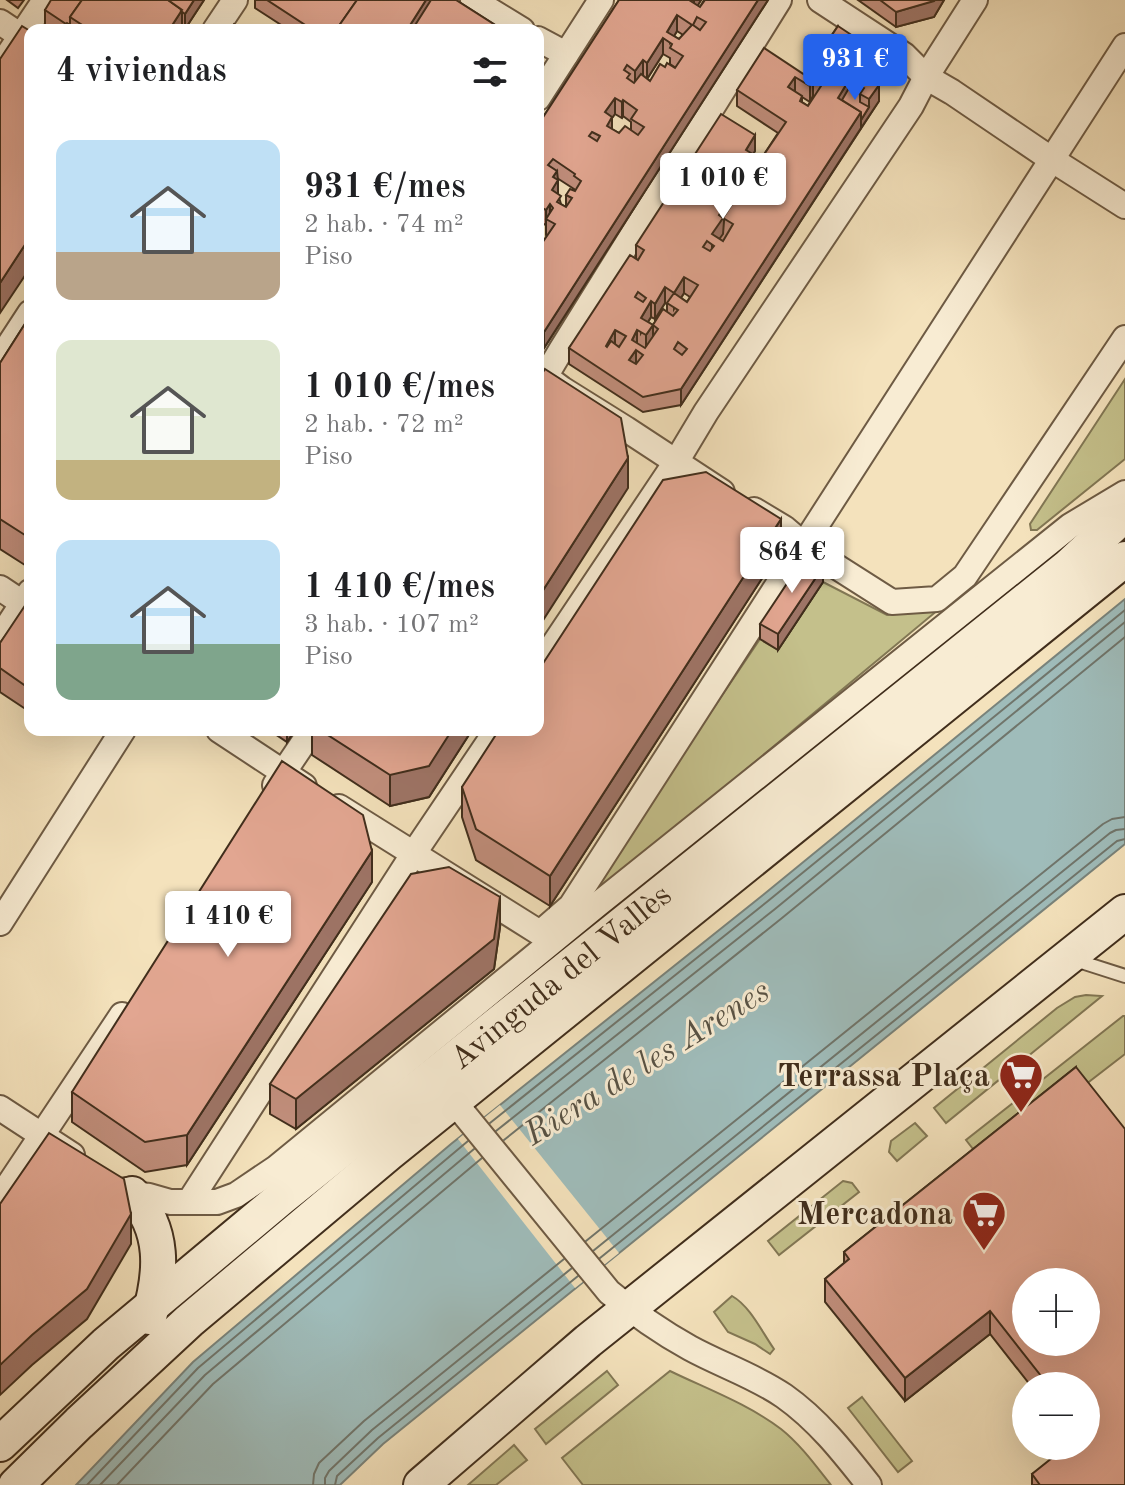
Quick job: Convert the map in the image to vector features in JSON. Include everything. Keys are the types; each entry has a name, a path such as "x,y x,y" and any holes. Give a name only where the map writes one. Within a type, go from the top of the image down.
{"main road":[{"name":"Avinguda del Vallès","path":"16,1485 117,1386 433,1093 1057,576 1125,514"},
{"name":"Avinguda del Vallès","path":"0,1444 106,1344 281,1198 433,1093 1125,559"},
{"path":"421,1485 506,1410 610,1291 1069,958 1125,912"},
{"path":"110,1180 143,1206 157,1238 157,1283 153,1304 142,1340 117,1386"}],"street":[{"path":"33,24 45,0"},
{"path":"219,24 235,0"},
{"path":"473,0 512,24"},
{"path":"544,89 601,0"},
{"path":"544,376 779,0"},
{"path":"820,0 904,55 926,77 1125,206"},
{"path":"544,659 911,106 975,0"},
{"path":"0,22 24,38"},
{"path":"0,67 24,41"},
{"path":"544,42 566,54"},
{"path":"228,736 540,933 571,906 1125,46"},
{"path":"0,359 24,322"},
{"path":"544,382 784,528 804,545 892,602 937,599 965,576 1125,338"},
{"name":"Avinguda del Vallès","path":"110,1180 170,1202 217,1202 236,1195 276,1168 433,1093 597,905 1070,526 1125,493"},
{"path":"0,588 24,599"},
{"path":"0,638 24,606"},
{"path":"0,923 119,736"},
{"path":"266,799 308,736"},
{"path":"189,1202 493,736"},
{"path":"0,1198 136,993"},
{"path":"433,1093 610,1291 692,1349 782,1394 808,1414 832,1439 869,1485"},
{"path":"0,1108 110,1180"}],"lane":[{"path":"1069,958 1125,976"}],"shaded area":[{"path":"1125,379 1125,459 1037,530 1031,530 1030,524"},
{"path":"823,582 887,615 944,605 578,909 760,639 778,650"},
{"path":"1102,996 946,1123 934,1108 1057,1008 1075,997"},
{"path":"1123,1016 1125,1054 984,1163 966,1140"},
{"path":"915,1123 927,1136 897,1161 889,1152 891,1141"},
{"path":"843,1181 852,1183 859,1192 779,1255 768,1241"},
{"path":"732,1296 760,1327 774,1349 770,1354 728,1332 714,1312"},
{"path":"607,1371 618,1385 546,1444 535,1429"},
{"path":"670,1371 741,1404 781,1429 831,1485 583,1485 562,1458"},
{"path":"862,1397 912,1461 898,1472 848,1408"},
{"path":"514,1445 527,1460 496,1485 468,1485"}],"water":[{"name":"Riera de les Arenes","path":"1125,599 1125,844 383,1444 340,1485 76,1485 193,1362 451,1144 763,895"}],"pier":[{"path":"500,1105 619,1253 575,1288 458,1139"}],"building":[{"path":"51,0 82,0 70,17 70,24 45,10"},
{"path":"82,0 168,0 182,10 173,24 81,24 70,17"},
{"path":"168,0 194,0 185,14"},
{"path":"267,0 357,0 340,24 304,24"},
{"path":"357,0 426,0 411,24 340,24"},
{"path":"431,0 456,0 494,24 416,24"},
{"path":"619,0 689,0 700,7 705,0 758,0 544,332 544,240 555,224 546,219 553,208 550,204 546,210 544,116","holes":["677,15 692,25 679,39 667,32","697,17 706,22 700,30 693,25","663,38 672,44 670,48 683,56 675,68 667,63 665,67 660,64 650,81 641,74 634,83 627,78 630,74 624,70 627,65 635,71 643,60 647,63","615,98 637,110 631,119 644,127 638,135 625,126 619,133 607,126 612,117 605,112","592,132 600,136 597,141 589,136","553,159 581,181 575,191 570,189 566,195 572,198 566,207 557,202 561,196 552,190 558,180 553,177 557,171 548,165"]},
{"path":"880,0 935,0 896,12"},
{"path":"838,26 871,48 879,85 869,99 860,94 864,88 849,80 838,98 861,112 681,389 643,397 569,348 630,255 638,260 644,250 636,245 721,114 755,135 746,150 761,159 786,122 737,90 764,48 805,75","holes":["795,77 810,86 813,80 821,86 808,106 800,101 802,96 788,87","747,163 755,168 749,178 741,172","759,163 770,170 766,176 755,168","744,185 754,191 750,199 739,193","726,196 734,201 723,218 719,215","723,218 733,224 723,241 712,234","707,241 714,246 710,251 703,247","684,277 698,285 687,302 674,293","665,287 674,293 667,303 678,310 673,316 663,309 653,325 641,318 651,301 655,304","638,292 646,298 643,302 635,297","653,325 658,329 645,348 632,340 637,330 646,335","615,330 626,336 619,347 611,341 607,347","678,342 687,349 682,355 674,349","636,350 643,355 636,364 629,360"]},
{"path":"24,27 24,246 0,283 0,59"},
{"path":"849,88 860,94 860,102 869,107 861,120 861,112 842,100"},
{"path":"24,325 24,534 0,519 0,363"},
{"path":"544,371 621,418 628,458 544,589"},
{"path":"706,472 781,519 550,876 476,829 462,787 495,736 544,736 544,662 663,480"},
{"path":"806,555 823,567 778,634 760,624"},
{"path":"24,607 24,685 0,668 0,643"},
{"path":"329,736 448,736 429,766 390,775"},
{"path":"282,761 363,815 372,851 187,1135 145,1142 72,1092"},
{"path":"449,867 500,897 494,939 296,1099 270,1084 411,874"},
{"name":"Mercadona","path":"1076,1067 1125,1129 1125,1485 1040,1485 1032,1474 1050,1460 1100,1460 1100,1372 1038,1372 1025,1356 1100,1356 1100,1268 1012,1268 1012,1339 990,1311 905,1378 825,1279 849,1259 844,1252"},
{"path":"49,1133 124,1179 131,1214 87,1289 0,1365 0,1204"}],"place":[{"name":"Terrassa Plaça","path":"1021,1114"},
{"name":"Mercadona","path":"984,1252"}]}
